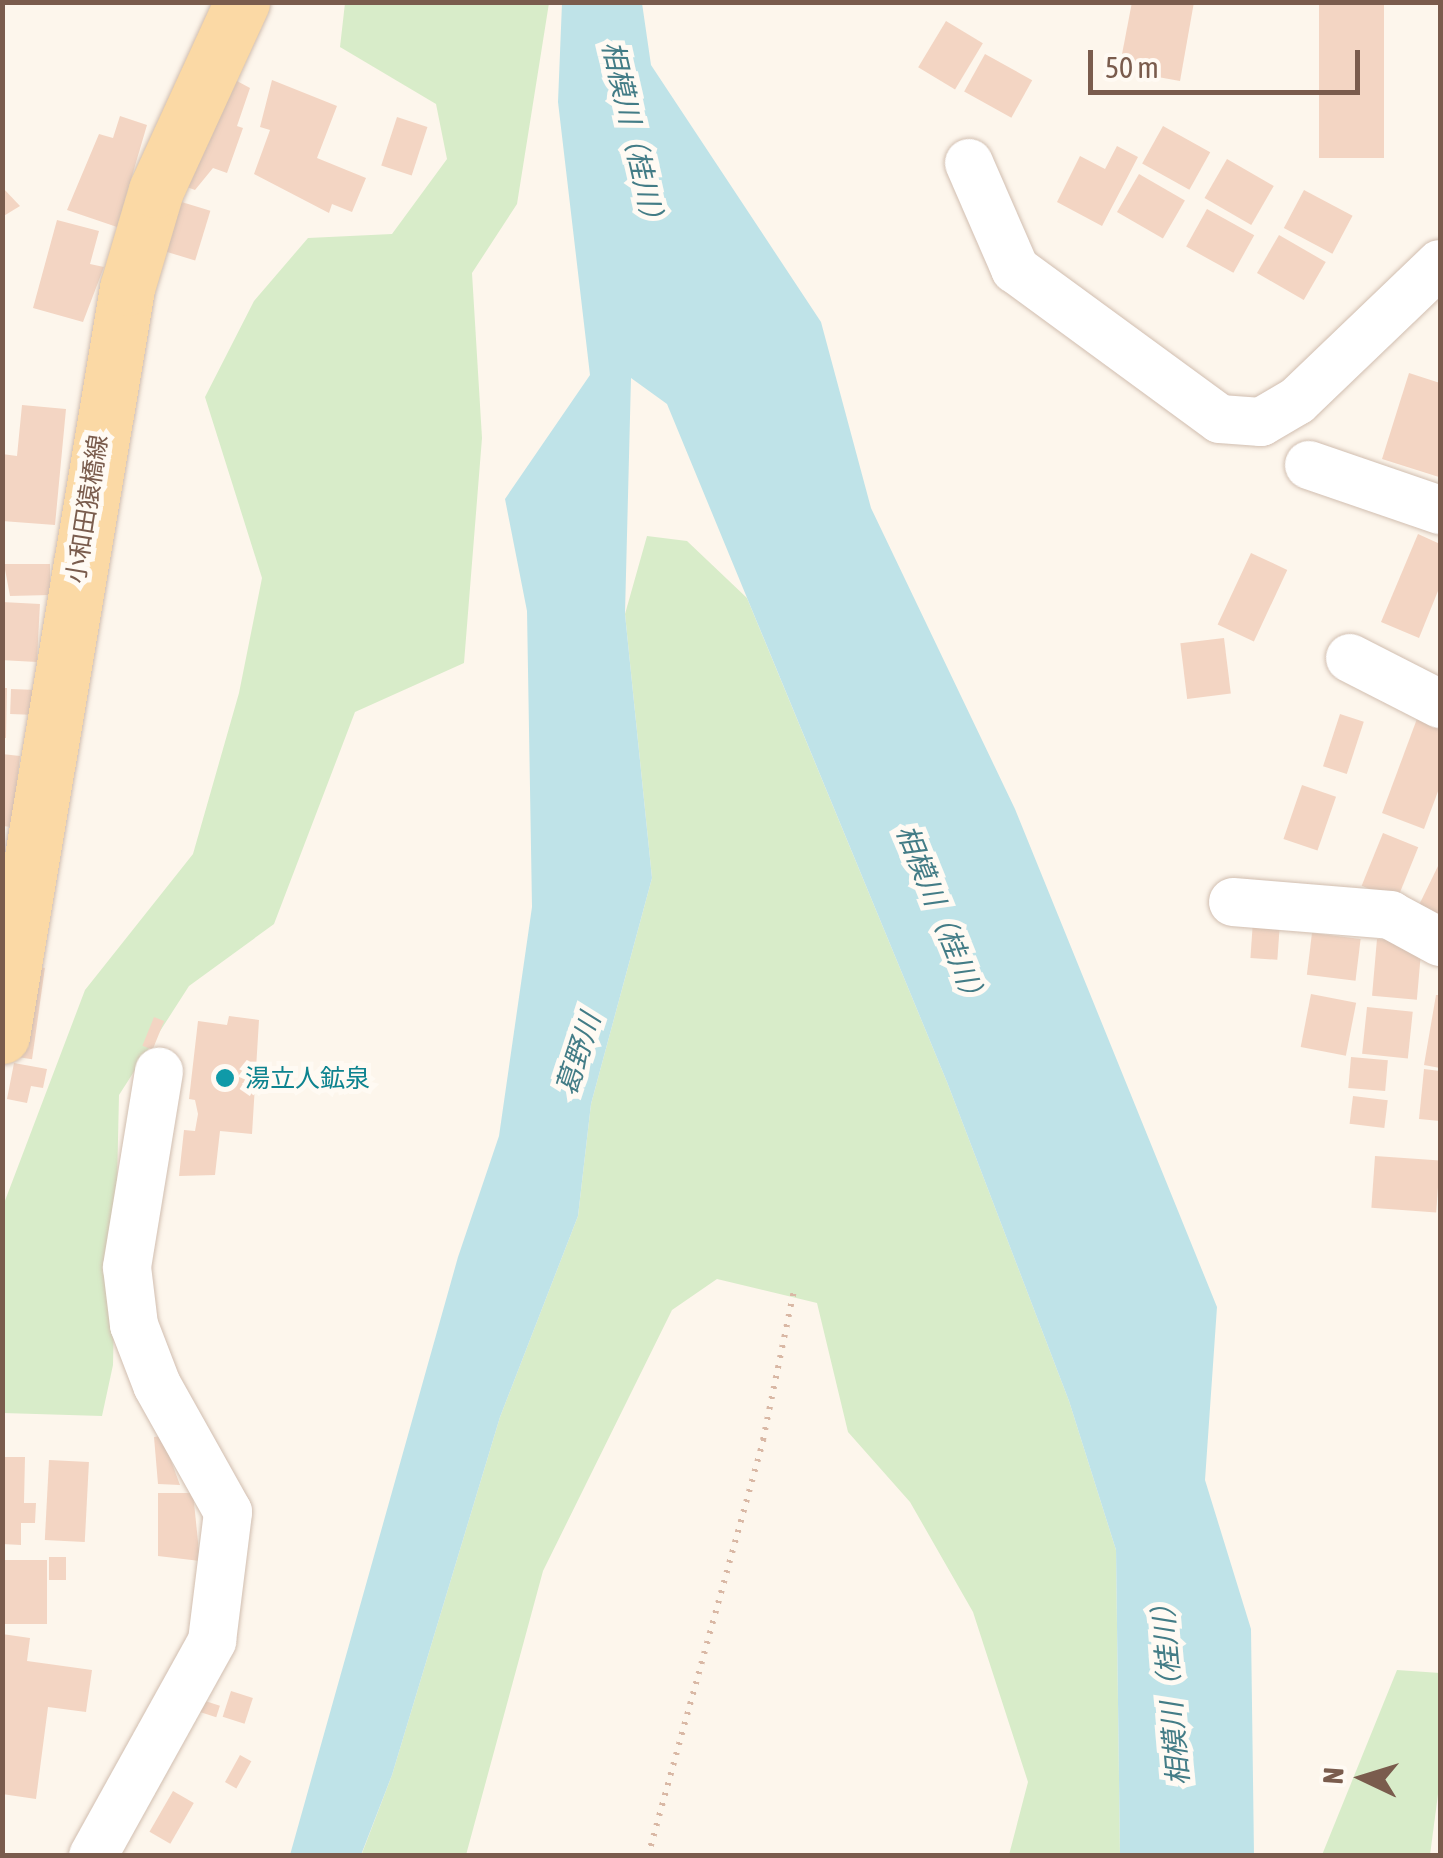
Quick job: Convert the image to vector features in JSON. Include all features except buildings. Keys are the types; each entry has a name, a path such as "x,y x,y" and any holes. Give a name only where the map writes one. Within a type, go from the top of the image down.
{"main road":[{"name":"小和田猿橋線","path":"2,1036 127,288 156,190 242,2"}],"street":[{"path":"969,163 1015,269 1220,419 1261,422 1298,400 1440,264"},
{"path":"1309,464 1440,510"},
{"path":"1350,658 1440,704"},
{"path":"1233,902 1390,916 1440,942"},
{"path":"93,1856 212,1641 228,1512 157,1385 134,1325 127,1266 158,1072"}],"path":[{"path":"648,1856 763,1440 794,1290"}],"green space":[{"path":"345,3 549,3 517,204 472,273 482,438 464,663 355,712 274,924 189,986 119,1095 113,1365 102,1416 3,1413 3,1206 85,990 193,854 239,693 262,578 205,397 254,301 308,238 392,234 447,159 436,104 340,47"},
{"path":"647,536 687,541 747,598 947,1082 1069,1401 1116,1550 1120,1855 1009,1855 1028,1782 973,1612 910,1502 848,1432 817,1303 717,1279 672,1310 543,1571 466,1855 361,1856 392,1775 500,1417 578,1216 591,1104 652,878 625,614"},
{"path":"1397,1670 1440,1673 1440,1779 1430,1855 1322,1855"}],"water":[{"path":"562,3 642,3 651,65 821,322 871,508 1015,809 1217,1307 1205,1480 1251,1629 1254,1855 1120,1855 1116,1550 1069,1401 947,1082 667,404 631,378 625,614 652,878 591,1104 578,1216 500,1417 392,1775 361,1855 290,1855 458,1257 499,1136 532,907 527,611 505,499 590,375 558,102"}],"place":[{"name":"湯立人鉱泉","path":"225,1078"}],"water label":[{"name":"相模川（桂川）","path":"634,137"},
{"name":"相模川（桂川）","path":"942,917"},
{"name":"葛野川","path":"578,1054"},
{"name":"相模川（桂川）","path":"1170,1688"}]}
